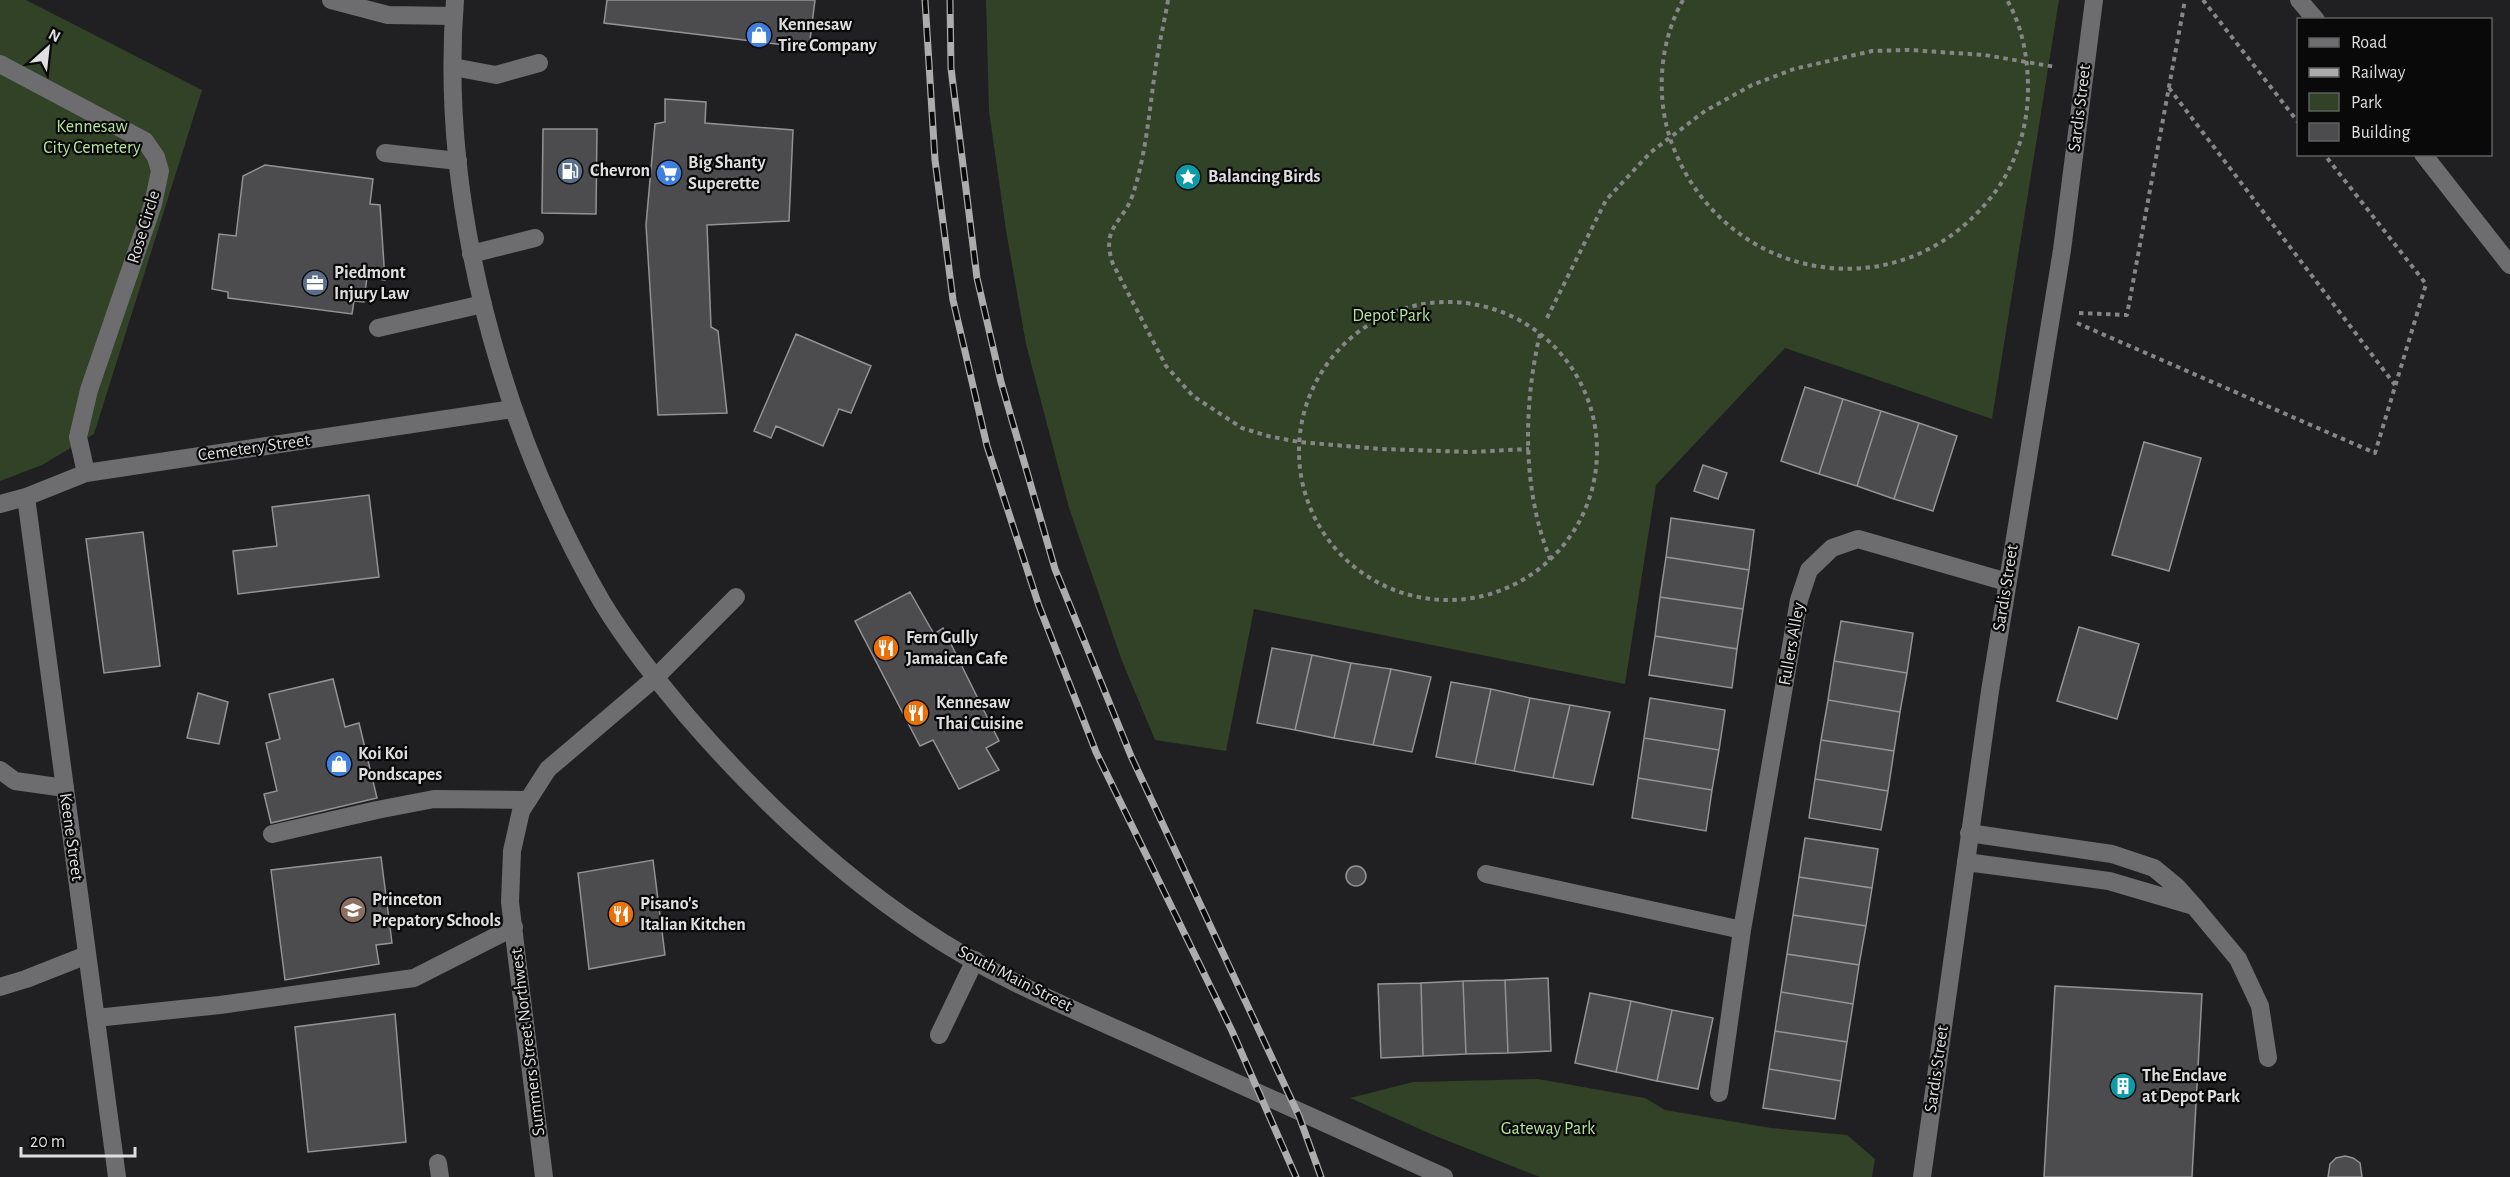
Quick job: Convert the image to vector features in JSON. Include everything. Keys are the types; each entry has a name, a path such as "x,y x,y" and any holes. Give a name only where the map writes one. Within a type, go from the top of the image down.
{"street":[{"path":"331,0 388,15 454,8"},
{"name":"Sardis Street","path":"1922,1177 1965,862 2007,582 2052,312 2094,0"},
{"path":"2300,0 2314,18"},
{"name":"South Main Street","path":"454,8 453,67 458,161 471,254 513,409 552,504 603,603 655,678 725,759 803,836 862,886 926,931 1010,979 1444,1177"},
{"path":"453,67 496,75 539,63"},
{"name":"Rose Circle","path":"0,64 145,141 156,157 160,171 153,204 89,390 78,437 86,473"},
{"path":"385,153 458,161"},
{"path":"2425,156 2510,264"},
{"path":"471,254 535,238"},
{"path":"378,328 483,304"},
{"name":"Cemetery Street","path":"0,504 26,498 86,473 513,409"},
{"name":"Keene Street","path":"26,498 117,1177"},
{"name":"Fullers Alley","path":"1719,1094 1742,930 1799,600 1809,570 1832,548 1858,539 2007,582"},
{"name":"Summers Street Northwest","path":"544,1177 510,902 512,851 520,811 548,769 655,678 736,597"},
{"path":"0,770 15,781 65,788"},
{"path":"272,834 434,799 528,800"},
{"path":"1970,833 2112,854 2154,868 2177,887 2211,925 2243,969 2260,1006 2268,1058"},
{"path":"1965,862 2109,881 2194,906"},
{"path":"1486,874 1742,930"},
{"path":"96,1018 220,1005 414,978 514,927"},
{"path":"0,987 87,955"},
{"path":"939,1035 975,960"}],"path":[{"path":"1168,0 1155,70 1145,152 1132,198 1109,237 1108,249 1113,264 1166,366 1193,396 1242,428 1268,436 1299,442 1443,452 1529,449"},
{"path":"1683,0 1667,41 1662,73 1662,106 1669,138 1681,168 1698,195 1719,219 1744,239 1772,254 1803,264 1834,269 1898,262 1927,250 1955,234 1978,213 1998,189 2013,162 2024,132 2029,101 2023,39 2007,0"},
{"path":"2052,312 2127,315 2185,0"},
{"path":"2203,0 2297,121"},
{"path":"1547,318 1606,200 1651,152 1705,111 1752,85 1794,69 1872,51 1909,50 1985,55 2061,68"},
{"path":"2169,88 2395,385"},
{"path":"2052,312 2375,453 2426,284 2326,156"},
{"path":"1458,302 1488,307 1540,333 1561,353 1578,377 1590,402 1597,430 1598,459 1591,496 1570,539 1551,561 1527,579 1501,591 1472,599 1433,600 1413,597 1385,587 1360,572 1338,552 1320,528 1307,501 1300,472 1299,442 1303,413 1314,386 1329,361 1349,339 1373,322 1429,303 1458,302"},
{"path":"1540,333 1532,367 1529,449 1537,517 1542,540 1551,561"}],"green space":[{"name":"Kennesaw City Cemetery","path":"0,0 26,0 202,90 94,434 42,465 0,481"},
{"name":"Depot Park","path":"986,0 2059,0 1992,419 1785,348 1656,485 1625,684 1254,609 1226,751 1155,740 1122,661 1069,508 1026,344 1006,230 989,111"},
{"name":"Gateway Park","path":"1538,1079 1645,1098 1665,1110 1771,1128 1847,1135 1875,1159 1872,1177 1540,1177 1433,1135 1350,1098 1413,1082"}],"building":[{"name":"Kennesaw Tire Company","path":"607,0 815,0 809,48 604,23"},
{"path":"665,99 706,102 705,123 793,130 789,221 707,225 711,327 718,331 727,413 658,415 646,225 655,124 665,122"},
{"name":"Chevron","path":"543,129 597,129 596,214 542,213"},
{"path":"265,165 373,179 370,204 380,205 385,280 367,277 364,302 354,301 352,314 228,298 228,292 212,289 219,234 236,236 243,176"},
{"path":"796,334 871,366 851,413 839,409 823,446 776,426 771,438 754,431"},
{"path":"1805,387 1843,399 1819,474 1781,461"},
{"path":"1843,399 1881,411 1857,486 1819,474"},
{"path":"1881,411 1919,423 1894,499 1857,486"},
{"path":"1919,423 1957,436 1933,511 1894,499"},
{"path":"2144,442 2201,458 2169,571 2112,555"},
{"path":"1703,465 1727,473 1718,499 1694,491"},
{"path":"369,495 379,577 238,594 233,551 277,546 272,507"},
{"path":"1671,518 1754,530 1749,570 1666,557"},
{"path":"143,532 160,666 104,673 86,539"},
{"path":"1666,557 1749,570 1743,609 1660,597"},
{"path":"910,592 934,634 943,628 999,741 986,748 999,770 959,789 933,740 920,746 855,621"},
{"path":"1660,597 1743,609 1737,649 1655,636"},
{"path":"1841,621 1913,633 1907,673 1834,661"},
{"path":"2079,627 2139,644 2117,719 2057,701"},
{"path":"1655,636 1737,649 1732,688 1649,675"},
{"path":"1272,648 1312,655 1295,730 1257,723"},
{"path":"1312,655 1351,663 1334,738 1295,730"},
{"path":"1834,661 1907,673 1900,712 1828,700"},
{"path":"1351,663 1391,669 1373,745 1334,738"},
{"path":"1391,669 1431,677 1412,752 1373,745"},
{"path":"333,679 345,727 359,723 377,798 271,823 264,794 277,791 266,743 280,739 269,694"},
{"path":"1451,682 1491,689 1475,764 1436,757"},
{"path":"1491,689 1530,698 1514,771 1475,764"},
{"path":"198,693 228,702 219,744 187,738"},
{"path":"1530,698 1570,705 1553,778 1514,771"},
{"path":"1650,698 1725,710 1719,750 1644,738"},
{"path":"1828,700 1900,712 1894,751 1821,740"},
{"path":"1570,705 1610,712 1593,785 1553,778"},
{"path":"1644,738 1719,750 1712,790 1638,778"},
{"path":"1821,740 1894,751 1888,791 1815,779"},
{"path":"1638,778 1712,790 1706,831 1632,818"},
{"path":"1815,779 1888,791 1881,830 1809,818"},
{"path":"1805,838 1878,849 1872,888 1799,877"},
{"path":"381,857 392,943 376,945 379,964 285,980 271,870"},
{"name":"Pisano's Italian Kitchen","path":"653,860 665,955 589,969 578,873"},
{"path":"1352,866 1360,866 1366,872 1366,880 1360,886 1352,886 1346,880 1346,872"},
{"path":"1799,877 1872,888 1866,926 1793,915"},
{"path":"1793,915 1866,926 1859,965 1787,954"},
{"path":"1787,954 1859,965 1853,1004 1781,992"},
{"path":"1548,978 1551,1051 1508,1053 1505,980"},
{"path":"1505,980 1508,1053 1466,1054 1463,981"},
{"path":"1463,981 1466,1054 1423,1056 1421,983"},
{"path":"1421,983 1423,1056 1381,1058 1378,984"},
{"name":"The Enclave at Depot Park","path":"2055,986 2202,994 2192,1177 2044,1177"},
{"path":"1781,992 1853,1004 1847,1042 1775,1031"},
{"path":"1590,993 1631,1001 1616,1072 1575,1063"},
{"path":"1631,1001 1672,1010 1657,1081 1616,1072"},
{"path":"1672,1010 1713,1018 1698,1089 1657,1081"},
{"path":"395,1014 406,1142 308,1152 295,1027"},
{"path":"1775,1031 1847,1042 1841,1081 1769,1069"},
{"path":"1769,1069 1841,1081 1835,1119 1763,1108"},
{"path":"2345,1156 2360,1163 2362,1177 2328,1177 2330,1164 2336,1158"}],"railway":[{"path":"925,0 935,160 953,300 987,446 1039,606 1096,752 1232,1031 1296,1177"},
{"path":"950,0 951,68 977,278 1001,382 1055,569 1131,756 1299,1116 1321,1177"}],"place":[{"name":"Kennesaw Tire Company","path":"759,35"},
{"name":"Chevron","path":"570,171"},
{"name":"Big Shanty Superette","path":"669,173"},
{"name":"Balancing Birds","path":"1188,177"},
{"name":"Piedmont Injury Law","path":"315,283"},
{"name":"Fern Gully Jamaican Cafe","path":"886,648"},
{"name":"Kennesaw Thai Cuisine","path":"916,713"},
{"name":"Koi Koi Pondscapes","path":"339,764"},
{"name":"Princeton Prepatory Schools","path":"353,910"},
{"name":"Pisano's Italian Kitchen","path":"621,914"},
{"name":"The Enclave at Depot Park","path":"2123,1086"}]}
